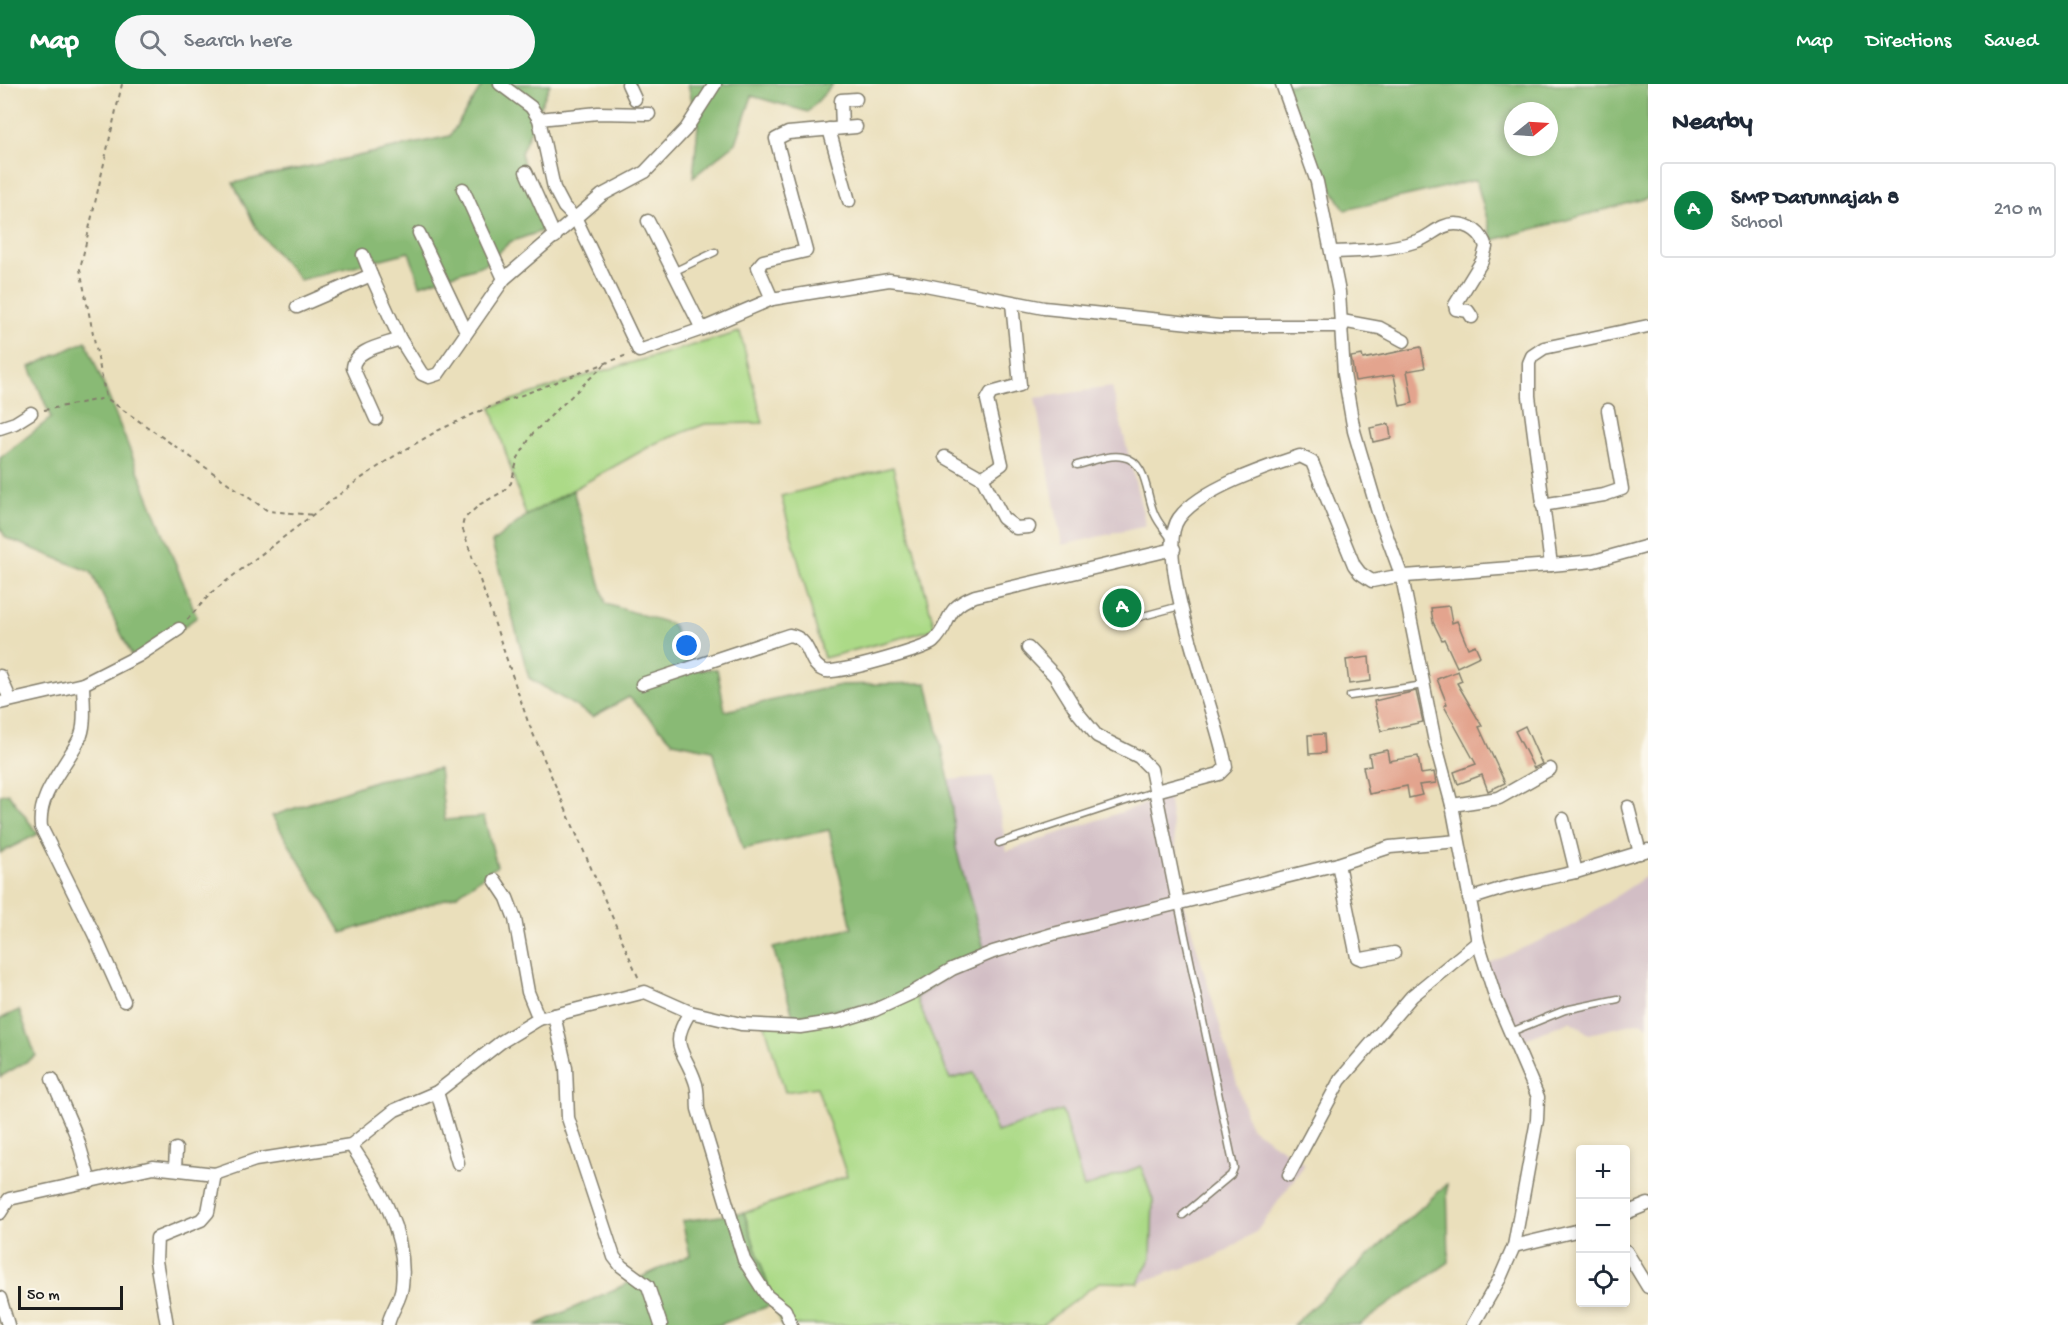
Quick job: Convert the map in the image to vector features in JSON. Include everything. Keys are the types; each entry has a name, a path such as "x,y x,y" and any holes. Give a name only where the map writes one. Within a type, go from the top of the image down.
{"street":[{"path":"500,84 531,107 539,119 554,188 564,207 576,219 639,351 702,329 772,299 889,280 915,283 1012,303 1219,326 1342,323 1380,328 1404,341"},
{"path":"628,84 635,99"},
{"path":"363,255 400,339 422,374 429,377 438,374 504,279 602,195 645,172 686,129 715,84"},
{"path":"1282,84 1317,182 1333,252 1342,323 1344,374 1354,430 1378,512 1402,577 1435,742 1452,805 1478,942 1496,999 1539,1104 1514,1246 1500,1278 1473,1325"},
{"path":"842,128 841,100 856,99"},
{"path":"539,119 598,113 649,114"},
{"path":"772,299 758,267 763,261 806,251 776,140 788,133 856,127"},
{"path":"829,129 849,201"},
{"path":"526,172 555,237"},
{"path":"463,189 504,279"},
{"path":"648,222 702,329"},
{"path":"1333,252 1397,246 1418,241 1451,224 1468,226 1481,236 1486,247 1482,261 1455,305 1456,309 1468,311 1472,317"},
{"path":"419,233 466,331"},
{"path":"297,307 371,275"},
{"path":"982,478 1002,464 1003,459 988,396 1020,385 1012,303"},
{"path":"1551,565 1529,396 1529,366 1532,356 1544,348 1648,326"},
{"path":"376,419 353,368 354,361 362,353 400,339"},
{"path":"1542,505 1604,495 1622,489 1608,410"},
{"path":"0,428 15,423 31,412"},
{"path":"945,456 982,478 1003,518 1016,528 1029,527"},
{"path":"1156,791 1219,774 1226,767 1180,606 1174,545 1180,517 1220,486 1300,456 1312,462 1354,565 1360,573 1372,581 1594,561 1648,546"},
{"path":"642,684 789,635 798,636 803,641 816,667 826,672 843,671 930,645 941,633 948,615 959,603 1174,545"},
{"path":"0,676 5,701 83,684 138,656 179,628"},
{"path":"1028,648 1056,676 1078,713 1097,736 1144,761 1151,769 1178,903"},
{"path":"83,684 82,733 47,794 40,814 41,827 124,1001"},
{"path":"1452,805 1499,798 1550,769"},
{"path":"1469,899 1504,888 1576,872 1644,851 1628,807"},
{"path":"1563,819 1576,872"},
{"path":"0,1213 9,1199 153,1167 215,1174 255,1160 351,1145 394,1110 437,1092 501,1042 539,1019 554,1015 645,992 690,1012 741,1024 800,1027 839,1021 875,1010 912,993 952,969 993,952 1122,915 1338,864 1390,847 1458,841"},
{"path":"1338,864 1357,957 1362,959 1394,953"},
{"path":"495,880 507,898 515,919 528,992 539,1019"},
{"path":"1289,1175 1340,1080 1412,996 1478,942"},
{"path":"690,1012 680,1029 677,1044 698,1090 698,1109 744,1260 767,1296 785,1310 792,1325"},
{"path":"554,1015 566,1068 568,1118 614,1257 621,1266 648,1286 661,1325"},
{"path":"52,1079 77,1137 90,1182"},
{"path":"437,1092 458,1163"},
{"path":"351,1145 376,1181 387,1202 400,1255 402,1288 388,1325"},
{"path":"175,1168 176,1149"},
{"path":"167,1325 156,1261 157,1238 201,1220 208,1212 215,1174"},
{"path":"1630,1211 1648,1204"},
{"path":"1514,1246 1576,1231"},
{"path":"1627,1253 1648,1287"},
{"path":"0,1298 8,1325"}],"lane":[{"path":"673,272 715,252"},
{"path":"1077,465 1114,456 1125,457 1136,465 1143,476 1154,513 1174,545"},
{"path":"1121,622 1180,606"},
{"path":"1350,696 1425,685"},
{"path":"999,843 1156,791"},
{"path":"1178,903 1234,1168 1231,1175 1184,1215"},
{"path":"1511,1032 1565,1010 1618,999"}],"path":[{"path":"122,84 80,269 106,398 268,511 315,515"},
{"path":"179,628 212,592 272,544 315,515 353,484 437,431 542,386 639,351"},
{"path":"605,364 533,433 518,458 511,483 504,490 479,505 464,519 462,527 528,722 645,992"},
{"path":"31,412 106,398"}],"shaded area":[{"path":"1112,387 1146,526 1062,545 1035,398"},
{"path":"993,776 1007,851 1168,796 1185,908 1250,1127 1305,1164 1257,1231 1216,1257 1138,1283 1151,1257 1142,1166 1084,1189 1062,1110 997,1132 974,1073 950,1080 916,997 985,952 956,848 949,780"},
{"path":"1648,875 1648,1026 1640,1022 1589,1034 1570,1021 1520,1041 1483,966 1570,927"}],"green space":[{"path":"483,84 550,84 521,153 542,231 510,242 486,264 420,285 409,252 300,280 259,233 233,183 450,136"},
{"path":"688,84 833,84 808,112 752,96 736,143 693,177 698,126"},
{"path":"1281,84 1648,84 1648,198 1493,240 1476,180 1345,210 1291,124"},
{"path":"740,332 763,423 705,424 656,443 526,516 491,407 585,376"},
{"path":"86,341 197,617 135,662 91,572 6,538 0,528 0,458 51,418 30,367"},
{"path":"893,467 935,629 824,658 781,496"},
{"path":"573,490 606,604 672,624 692,670 717,669 725,711 841,685 927,683 949,780 956,848 985,952 916,997 793,1016 773,948 852,928 829,830 743,849 712,750 673,742 629,697 593,717 529,678 492,543 526,516"},
{"path":"439,769 445,820 484,817 497,866 457,895 342,933 272,816 377,780"},
{"path":"8,793 38,834 0,853 0,795"},
{"path":"916,997 950,1079 974,1073 997,1132 1062,1110 1084,1188 1141,1166 1153,1200 1151,1257 1138,1283 1099,1282 1042,1325 781,1325 744,1213 847,1176 817,1087 785,1092 761,1012 793,1016"},
{"path":"19,1010 36,1056 0,1077 0,1019"},
{"path":"1447,1184 1449,1262 1359,1325 1293,1325"},
{"path":"744,1213 774,1304 719,1325 536,1325 690,1255 682,1221"}],"building":[{"path":"1421,347 1425,368 1407,371 1413,403 1400,406 1394,375 1355,381 1351,357 1362,355 1363,359"},
{"path":"1389,424 1391,438 1373,442 1370,428"},
{"path":"1449,606 1452,623 1457,621 1468,648 1475,645 1480,656 1457,667 1433,622 1431,608"},
{"path":"1369,657 1371,681 1349,684 1346,660"},
{"path":"1458,671 1462,681 1457,683 1482,726 1479,727 1505,783 1488,791 1482,775 1458,784 1454,772 1476,764 1444,706 1447,704 1437,679"},
{"path":"1416,691 1423,722 1381,731 1374,701"},
{"path":"1525,726 1542,764 1534,768 1515,731"},
{"path":"1324,734 1325,753 1309,754 1308,735"},
{"path":"1387,750 1389,761 1418,756 1421,774 1434,772 1436,783 1419,785 1422,795 1409,798 1407,786 1369,794 1363,767 1371,766 1369,754"}],"place":[{"name":"SMP Darunnajah 8","path":"1122,608"}]}
